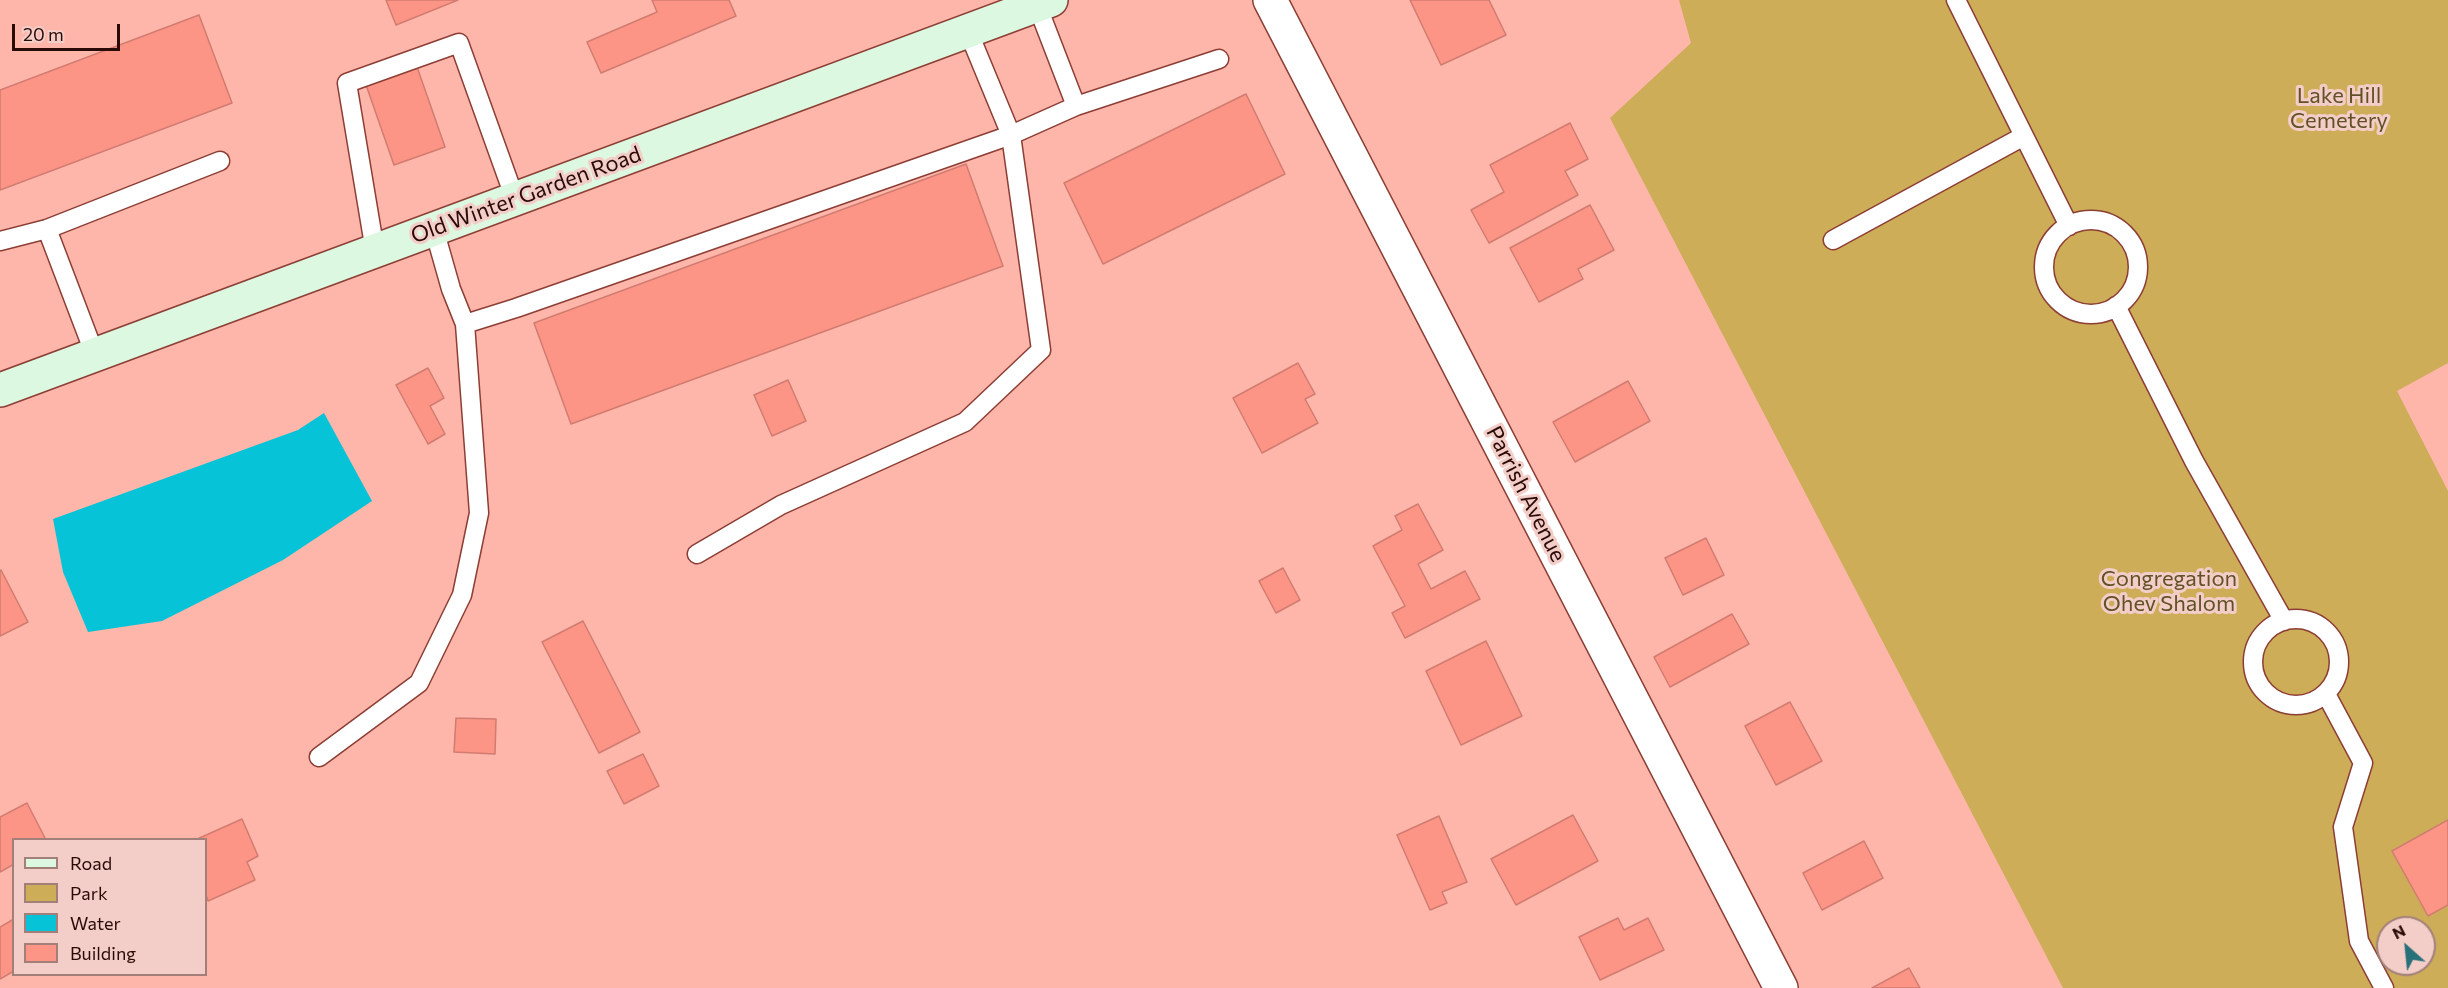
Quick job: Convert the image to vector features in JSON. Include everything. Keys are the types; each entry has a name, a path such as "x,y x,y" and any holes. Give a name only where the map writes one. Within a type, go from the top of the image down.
{"main road":[{"name":"Old Winter Garden Road","path":"0,390 1044,3"}],"street":[{"name":"Parrish Avenue","path":"1270,0 1781,988"}],"lane":[{"path":"1956,0 2068,226"},
{"path":"1044,3 1076,106"},
{"path":"697,554 781,505 964,422 1041,350 1011,135 968,31"},
{"path":"375,251 347,83 459,43 515,199"},
{"path":"465,324 1011,135 1076,106 1219,59"},
{"path":"1833,240 2024,136"},
{"path":"0,241 47,229 220,161"},
{"path":"2083,220 2098,220 2113,225 2125,234 2134,246 2138,261 2137,276 2132,290 2116,306 2094,314 2078,312 2064,306 2052,295 2045,281 2044,265 2047,249 2056,236 2068,226 2083,220"},
{"path":"47,229 95,355"},
{"path":"319,757 419,683 462,595 479,513 465,324 451,288 434,229"},
{"path":"2116,306 2194,461 2284,621"},
{"path":"2298,619 2312,622 2325,629 2334,640 2339,654 2339,668 2326,694 2313,701 2293,705 2273,698 2262,689 2253,663 2255,650 2261,637 2271,627 2284,621 2298,619"},
{"path":"2326,694 2363,763 2343,827 2359,941 2384,988"}],"green space":[{"name":"Congregation Ohev Shalom","path":"1679,0 2448,0 2448,363 2397,391 2448,491 2448,988 2063,988 1610,118 1691,43"}],"water":[{"path":"324,413 372,501 283,560 162,621 88,632 63,572 53,519 298,430"}],"building":[{"path":"386,0 458,0 396,25"},
{"path":"652,0 729,0 736,16 601,73 587,42 657,12"},
{"path":"1410,0 1489,0 1506,35 1441,65"},
{"path":"199,15 232,103 0,190 0,90"},
{"path":"416,64 445,147 394,165 365,82"},
{"path":"1246,94 1285,174 1103,264 1064,183"},
{"path":"1570,123 1588,159 1565,171 1578,195 1489,243 1471,210 1504,192 1490,165"},
{"path":"966,164 1003,266 571,424 534,323"},
{"path":"1590,205 1614,250 1578,269 1583,279 1539,302 1510,248"},
{"path":"1298,363 1315,394 1305,399 1318,423 1262,453 1233,398"},
{"path":"428,368 444,398 430,406 445,434 428,444 396,385"},
{"path":"788,380 806,421 772,436 754,395"},
{"path":"1628,381 1650,421 1575,462 1553,422"},
{"path":"1418,504 1443,550 1418,564 1431,589 1465,571 1480,599 1405,638 1392,613 1405,606 1373,546 1402,530 1395,516"},
{"path":"1706,538 1724,575 1683,595 1665,558"},
{"path":"1283,568 1300,600 1276,613 1259,581"},
{"path":"0,571 28,622 0,636"},
{"path":"1732,614 1749,644 1670,687 1654,657"},
{"path":"583,621 640,732 599,753 542,642"},
{"path":"1486,641 1522,716 1461,745 1426,671"},
{"path":"1790,702 1822,761 1776,785 1745,726"},
{"path":"456,718 496,719 495,754 454,752"},
{"path":"643,754 659,786 624,804 607,771"},
{"path":"27,803 45,838 12,838 12,865 0,872 0,817"},
{"path":"1573,815 1598,861 1516,905 1491,859"},
{"path":"1439,816 1467,882 1442,892 1447,903 1430,910 1397,835"},
{"path":"242,819 258,856 247,862 255,880 208,901 207,838 199,838"},
{"path":"2448,820 2448,905 2428,916 2392,851"},
{"path":"1864,841 1883,878 1822,910 1803,873"},
{"path":"1618,918 1624,930 1648,918 1664,950 1600,980 1579,937"},
{"path":"12,920 12,972 0,979 0,927"},
{"path":"1909,968 1920,988 1872,988"}],"park label":[{"name":"Lake Hill Cemetery","path":"2339,108"}]}
